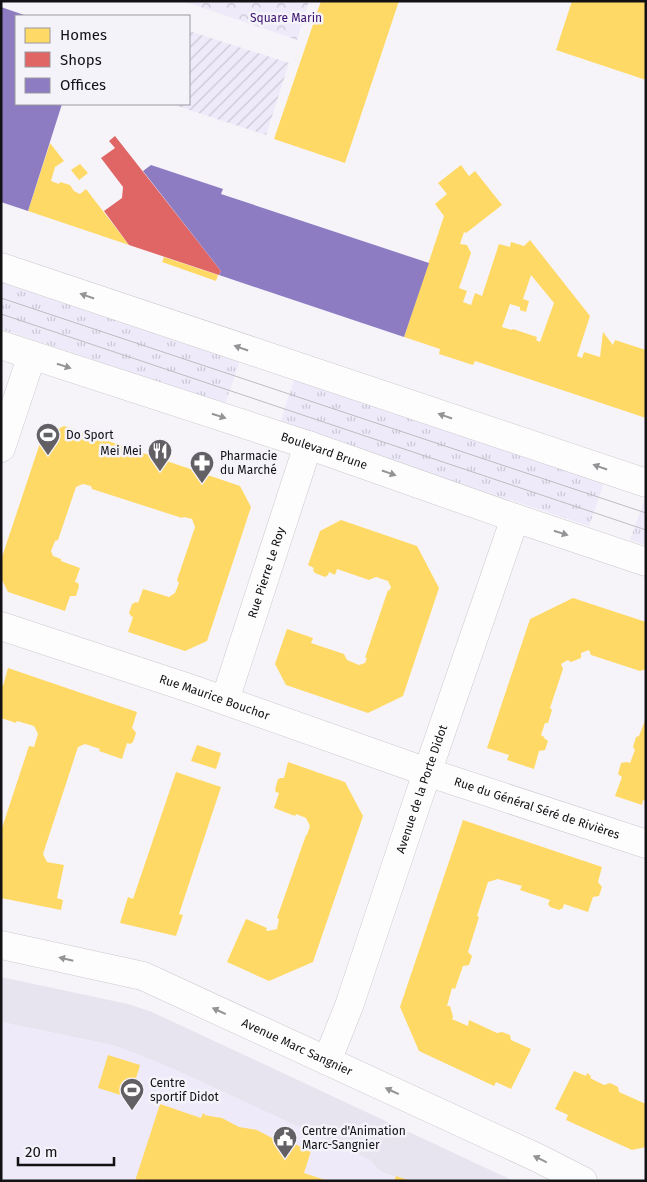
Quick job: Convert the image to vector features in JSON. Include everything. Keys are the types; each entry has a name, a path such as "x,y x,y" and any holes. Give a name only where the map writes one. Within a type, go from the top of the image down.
{"street":[{"path":"1,267 646,482"},
{"name":"Boulevard Brune","path":"1,345 308,445 646,562"},
{"path":"1,448 32,355"},
{"name":"Rue Pierre Le Roy","path":"225,700 308,445"},
{"name":"Avenue de la Porte Didot","path":"327,1060 349,1006 515,518"},
{"name":"Rue Maurice Bouchor","path":"1,626 225,700 428,772"},
{"name":"Rue du Général Séré de Rivières","path":"428,772 646,844"},
{"name":"Avenue Marc Sangnier","path":"1,945 143,976 529,1154 583,1181"}],"shaded area":[{"path":"1,977 128,1004 152,1012 514,1181 409,1181 384,1173 370,1160 142,1056 112,1045 1,1022"}],"green space":[{"name":"Square Marin","path":"183,1 309,1 297,40"},
{"path":"190,31 289,63 266,135 174,105 190,105"},
{"path":"1,281 240,361 225,404 1,329"},
{"path":"294,380 604,483 589,526 280,423"},
{"path":"646,498 646,545 630,540"},
{"name":"Centre sportif Didot","path":"1,1022 112,1045 142,1056 370,1160 384,1173 409,1181 1,1181"}],"building: Homes":[{"path":"321,1 399,1 345,163 274,139"},
{"path":"572,1 646,1 646,80 556,50"},
{"path":"50,143 64,161 55,167 51,181 70,185 74,191 80,194 86,189 129,245 28,211"},
{"path":"80,164 88,173 79,180 71,170"},
{"path":"461,165 469,176 475,171 502,205 466,233 464,232 460,244 467,245 471,253 459,288 467,291 463,302 471,305 475,293 482,296 499,244 510,247 511,242 524,246 530,240 590,316 577,356 582,358 584,352 600,357 603,332 613,345 615,340 646,350 646,418 475,361 473,365 439,354 440,349 404,337 444,216 435,204 447,194 438,183","holes":["531,275 554,303 540,342 536,340 537,337 502,327 510,304 520,307 520,310 526,312 529,301 523,299"]},
{"path":"164,257 218,275 216,281 162,262"},
{"path":"64,426 240,486 251,507 207,641 185,651 128,632 133,617 129,613 132,604 138,603 143,589 169,597 175,593 179,583 177,580 195,527 192,519 182,518 92,489 91,486 83,484 76,487 58,540 55,541 51,551 53,556 61,559 61,561 80,568 75,582 79,586 76,596 70,596 65,611 8,592 1,578 1,560 42,437"},
{"path":"341,520 417,546 439,588 403,696 368,713 286,685 275,664 287,629 313,638 311,643 344,654 347,660 359,665 365,663 367,658 365,658 388,590 391,587 388,581 376,577 369,580 337,569 335,575 329,572 325,577 315,573 314,568 308,565 320,531"},
{"path":"573,598 646,622 646,669 640,671 591,655 589,650 581,653 581,658 571,662 568,660 561,664 563,669 550,708 552,710 548,723 545,723 541,735 548,741 545,750 539,751 534,769 507,760 509,755 487,748 530,619"},
{"path":"8,668 137,712 132,728 136,733 133,742 127,743 122,759 85,744 78,747 43,854 47,862 64,865 57,898 63,900 61,910 1,898 1,842 3,836 1,836 1,831 29,746 34,747 38,734 34,726 1,718 1,685 3,686"},
{"path":"646,718 646,801 643,800 642,805 615,796 622,777 618,774 621,763 630,763 635,750 633,747 636,737 639,736"},
{"path":"197,745 221,753 216,769 191,761"},
{"path":"288,762 345,782 363,816 313,962 269,981 227,962 246,919 267,928 266,930 268,931 277,929 279,919 277,918 310,826 306,818 274,808 279,793 275,790 278,779 284,778"},
{"path":"176,772 221,787 179,914 183,915 176,936 120,923 128,897 133,899"},
{"path":"463,820 602,867 598,882 602,887 599,896 593,897 588,912 564,904 563,908 559,910 550,907 548,904 550,900 520,890 522,886 498,879 488,882 468,952 472,956 469,965 463,966 455,989 452,988 447,1006 450,1006 452,1019 468,1026 469,1020 497,1033 502,1032 510,1035 511,1040 531,1049 511,1089 496,1082 494,1086 419,1051 400,1007"},
{"path":"108,1055 140,1065 130,1098 98,1088"},
{"path":"574,1071 586,1076 587,1073 591,1076 590,1078 604,1085 610,1083 618,1087 619,1092 646,1104 646,1147 632,1150 566,1120 568,1115 555,1109"},
{"path":"160,1104 201,1118 203,1113 204,1115 222,1118 239,1127 257,1130 274,1139 293,1143 309,1150 311,1151 304,1173 328,1181 135,1181"},
{"path":"396,1176 408,1180 408,1181 394,1181"}],"building: Shops":[{"path":"115,136 221,271 219,275 129,245 104,211 122,198 123,187 101,158 115,148 109,141"}],"building: Offices":[{"path":"1,7 24,15 15,15 15,105 62,105 28,211 1,202"},
{"path":"151,165 223,189 221,194 429,263 404,337 219,275 221,271 143,171"}],"tram line":[{"path":"1,298 646,513"},
{"path":"1,314 646,530"}],"place":[{"name":"Do Sport","path":"48,456"},
{"name":"Mei Mei","path":"160,472"},
{"name":"Pharmacie du Marché","path":"202,484"},
{"name":"Centre sportif Didot","path":"132,1111"},
{"name":"Centre d'Animation Marc-Sangnier","path":"285,1159"}]}
